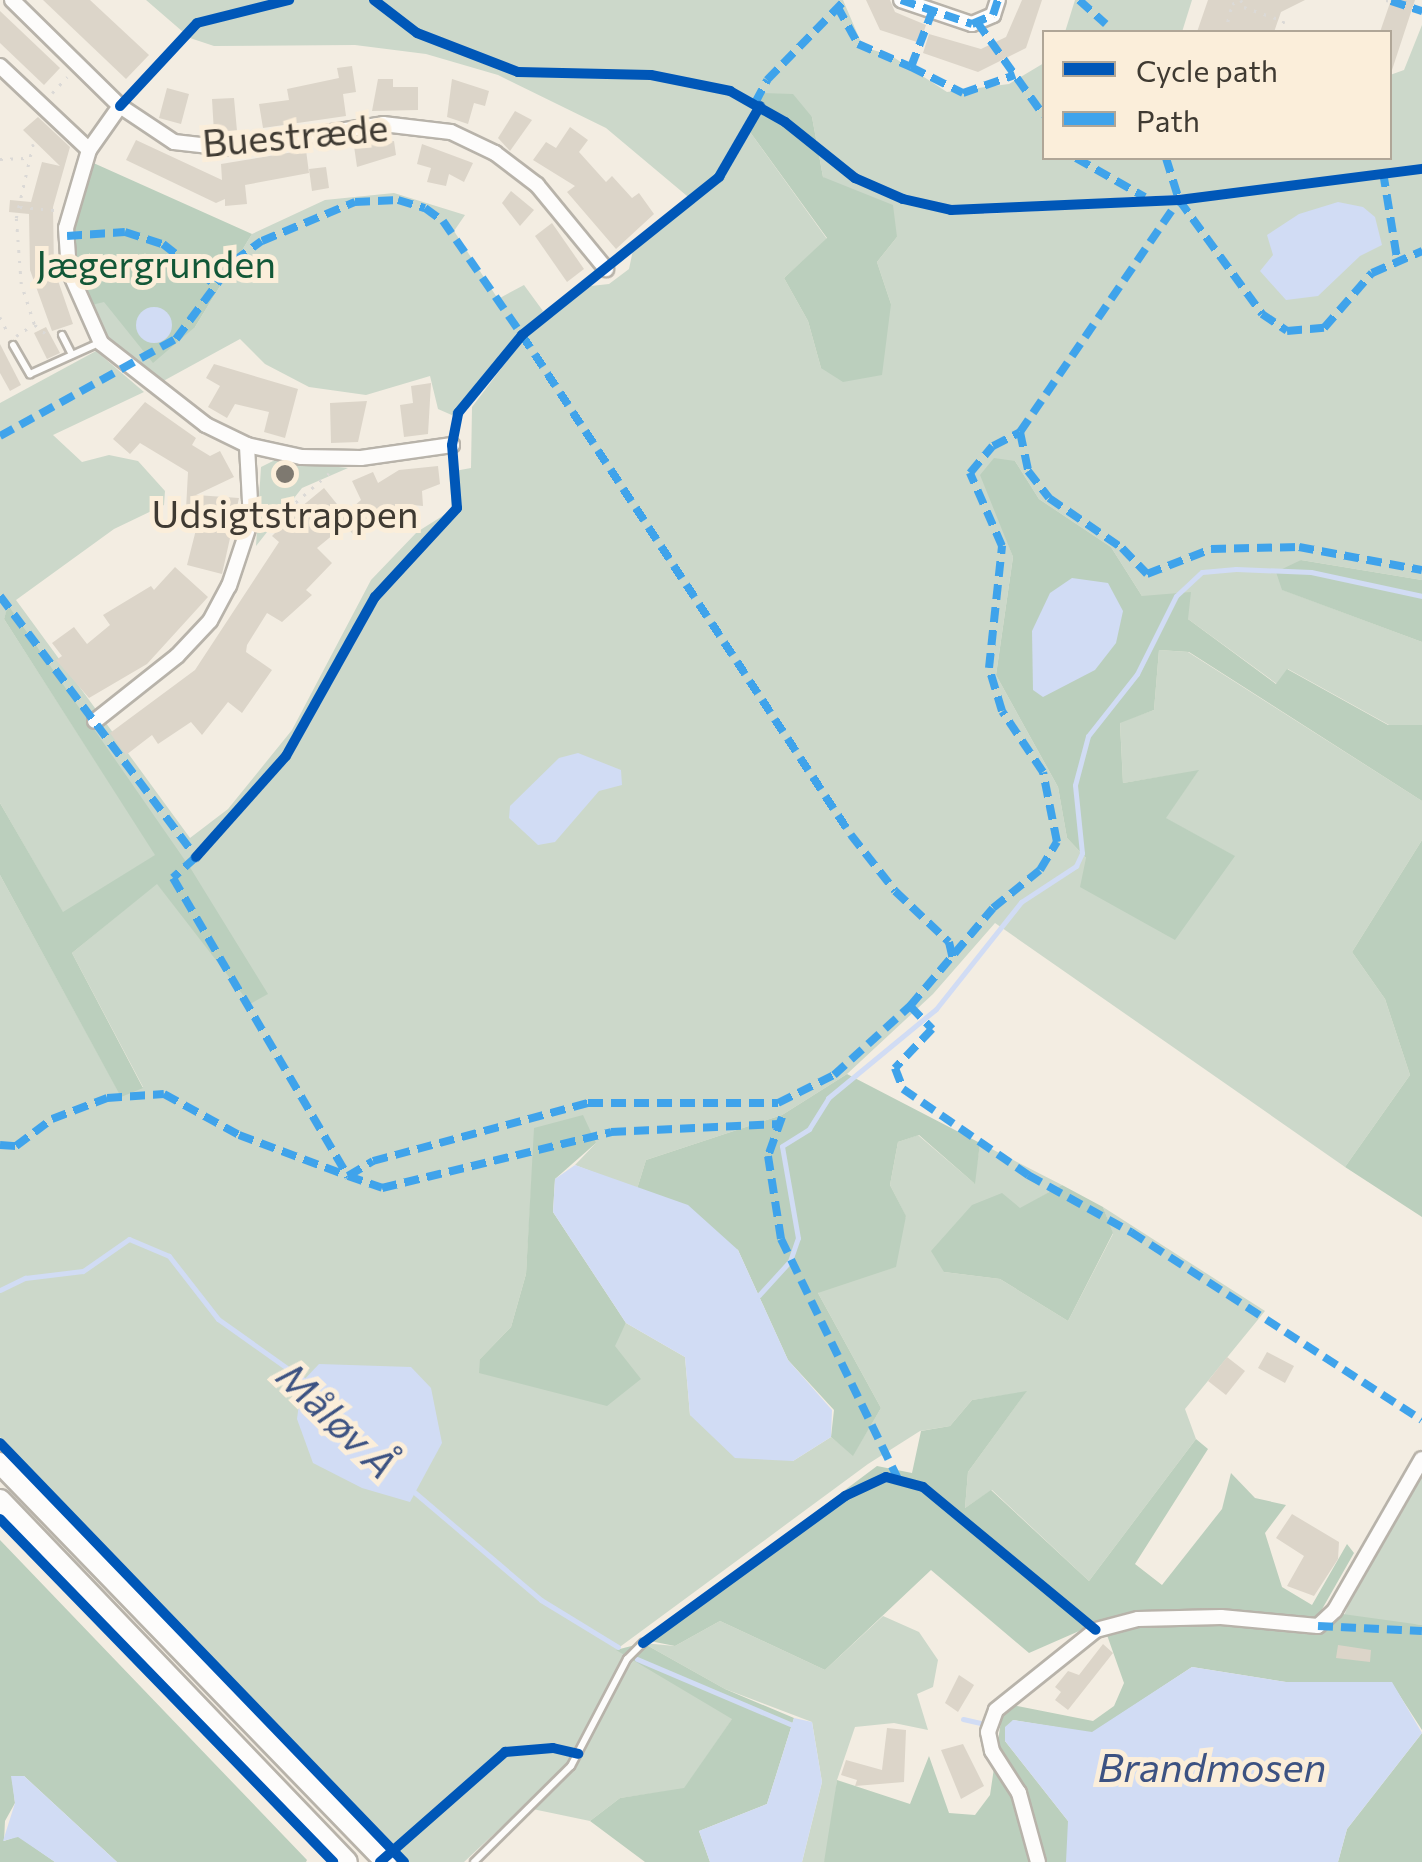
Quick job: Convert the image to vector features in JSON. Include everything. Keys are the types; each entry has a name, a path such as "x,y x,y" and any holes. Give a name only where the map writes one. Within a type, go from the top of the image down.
{"main road":[{"path":"0,1463 386,1862"},
{"path":"0,1500 347,1862"}],"street":[{"name":"Buestræde","path":"12,0 120,106 174,142 195,147 383,124 452,132 495,153 537,185 606,269"},
{"path":"901,0 972,24 993,15 998,0"},
{"path":"0,66 89,150"},
{"path":"120,106 89,150 69,212 69,270 100,343 206,425 248,444 301,457 361,458 452,445"},
{"path":"94,721 177,656 210,620 243,553 252,491 248,444"},
{"path":"1038,1862 1018,1792 992,1751 988,1732 996,1710 1064,1651 1110,1626 1221,1617 1318,1626 1335,1610 1422,1459"}],"lane":[{"path":"62,335 72,355"},
{"path":"12,342 30,374 100,343"},
{"path":"474,1862 570,1766 627,1659 643,1642"}],"path":[{"path":"1226,30 1232,4 1241,0 1244,7 1284,21 1281,30"},
{"path":"42,105 78,65"},
{"path":"0,317 12,342 34,324 21,284 18,206 33,144"},
{"path":"0,159 27,158"},
{"path":"18,206 69,212"},
{"path":"243,553 281,510 331,472"}],"green space":[{"path":"146,0 843,0 863,47 890,55 947,92 1009,84 1042,64 1042,160 1392,160 1392,74 1404,70 1422,25 1422,580 1301,560 1283,590 1422,642 1422,725 1389,725 1288,669 1277,684 1188,619 1142,596 1111,547 1039,499 1015,461 999,519 1013,557 996,675 1058,787 1067,838 1086,858 1234,856 1165,818 1198,771 1123,783 1120,722 1154,710 1159,650 1188,652 1422,801 1422,840 1352,952 1385,999 1410,1075 1345,1167 995,923 933,994 847,1074 782,1115 646,1160 637,1189 575,1165 596,1143 535,1128 526,1274 511,1327 480,1359 614,1346 626,1323 685,1357 690,1415 793,1461 831,1437 853,1455 881,1408 818,1293 906,1217 890,1185 898,1142 918,1135 974,1183 980,1143 1062,1185 1020,1209 944,1272 1000,1279 1068,1321 1113,1234 1103,1207 1265,1311 1185,1409 1196,1439 1089,1581 992,1490 965,1508 968,1472 1026,1392 972,1400 950,1426 920,1431 868,1464 617,1649 733,1718 684,1789 620,1798 590,1821 523,1807 464,1862 405,1862 0,1437 0,875 121,1096 143,1087 72,953 157,883 250,1003 267,994 8,607 4,619 156,855 63,913 0,803 0,403 96,351 144,392 53,435 82,462 109,455 138,461 165,491 164,505 114,529 16,600 190,838 228,809 292,730 371,580 417,532 452,510 449,472 471,468 472,407 523,340 582,287 609,284 629,269 633,250 693,201 606,128 498,75 426,54 355,45 214,46 190,38","holes":["762,94 812,117 823,177 897,237 877,262 891,304 821,368 808,321 784,278 827,239 750,132","1194,194 1194,202 984,214 981,205"]},
{"path":"1075,0 1192,0 1183,30 1066,30"},
{"path":"762,93 793,94 812,117 823,177 893,205 897,237 877,262 891,304 882,375 843,382 821,368 808,321 784,278 827,238 750,132"},
{"name":"Jægergrunden","path":"89,161 252,234 195,327 153,363 104,302 88,306 75,264 75,202"},
{"path":"394,193 465,215 454,231 498,299 524,285 543,311 454,416 438,409 430,376 366,395 309,387 265,364 240,339 156,385 117,353 88,306 104,301 195,327 252,234 325,200"},
{"path":"994,458 1015,461 1039,499 1111,547 1142,596 1191,592 1188,619 1276,684 1287,669 1388,725 1422,725 1422,801 1189,652 1159,650 1154,710 1120,723 1123,783 1199,770 1166,818 1235,856 1175,940 1080,887 1086,858 1067,838 1058,787 996,675 1013,557 980,475"},
{"path":"275,460 348,468 302,488 256,546 261,467"},
{"path":"1301,560 1422,580 1422,642 1282,590 1276,572"},
{"path":"8,605 191,869 268,994 250,1004 157,884 72,953 143,1088 121,1097 0,875 0,803 63,912 155,855 4,619"},
{"path":"1422,840 1422,1217 1345,1167 1410,1075 1385,999 1352,952"},
{"path":"847,1074 980,1143 975,1184 919,1135 898,1142 890,1185 906,1216 896,1267 818,1293 881,1408 853,1456 831,1437 834,1410 788,1360 738,1250 637,1189 646,1160 782,1115"},
{"path":"583,1115 596,1143 555,1179 553,1212 626,1323 615,1346 641,1379 607,1406 479,1373 480,1359 511,1327 526,1274 534,1128"},
{"path":"1062,1185 1103,1207 1113,1233 1068,1321 1000,1279 944,1272 931,1251 972,1205 1002,1193 1020,1208"},
{"path":"1027,1391 968,1472 965,1508 991,1490 1089,1581 1196,1439 1208,1449 1135,1564 1162,1585 1222,1509 1231,1473 1255,1498 1286,1505 1265,1533 1282,1587 1312,1605 1347,1544 1354,1553 1321,1611 1422,1625 1422,1730 1391,1682 1286,1682 1192,1667 1092,1733 1013,1720 1005,1741 1068,1821 1070,1862 824,1862 837,1780 910,1804 929,1756 949,1813 975,1815 990,1795 1002,1714 1012,1705 1093,1721 1114,1706 1124,1683 1102,1621 1029,1653 931,1570 825,1670 720,1621 675,1646 645,1640 877,1466 912,1473 921,1431 950,1426 972,1400"},
{"path":"1422,1468 1422,1625 1343,1618 1364,1568"},
{"path":"0,1540 306,1862 117,1862 24,1776 12,1777 15,1803 5,1821 4,1841 18,1836 55,1862 0,1862"},
{"path":"883,1616 919,1632 938,1660 933,1687 917,1694 928,1730 894,1723 855,1727 837,1780 829,1851 824,1862 802,1862 822,1782 812,1722 725,1689 643,1643 675,1646 720,1621 825,1670"},
{"path":"643,1643 725,1689 794,1718 767,1804 699,1831 710,1862 645,1862 590,1821 620,1798 684,1788 732,1719 616,1650"},
{"path":"1422,1733 1422,1862 1338,1862 1347,1829"}],"water":[{"path":"1338,202 1363,207 1375,217 1382,245 1360,256 1318,296 1286,300 1260,271 1273,255 1267,235 1299,214"},
{"path":"154,307 167,312 172,325 167,338 154,343 141,338 136,325 141,312"},
{"path":"1072,578 1108,583 1123,611 1116,643 1095,670 1043,697 1033,690 1032,631 1050,593"},
{"path":"578,753 621,770 622,785 599,791 555,842 538,845 509,818 510,806 559,758"},
{"path":"575,1165 688,1205 738,1250 788,1360 832,1410 831,1437 793,1461 735,1458 690,1415 685,1357 626,1323 553,1212 555,1179"},
{"path":"319,1364 411,1367 431,1388 442,1443 410,1502 362,1488 313,1463 297,1419 302,1382"},
{"name":"Brandmosen","path":"1192,1667 1286,1682 1392,1682 1422,1733 1347,1829 1338,1862 1066,1862 1068,1821 1005,1741 1005,1727 1013,1720 1092,1732"},
{"path":"794,1718 812,1722 822,1782 802,1862 710,1862 699,1831 767,1804"},
{"path":"11,1776 24,1776 117,1862 55,1862 18,1837 3,1841 15,1803"}],"building":[{"path":"43,0 90,0 149,55 126,79"},
{"path":"866,0 890,0 895,12 926,25 920,43 880,30"},
{"path":"1022,0 1042,0 1026,48 978,72 923,53 929,34 981,49 1006,37"},
{"path":"1208,0 1305,0 1281,12 1275,30 1198,30"},
{"path":"1391,0 1415,0 1392,70 1392,30 1381,30"},
{"path":"0,11 60,68 44,85 0,43"},
{"path":"352,66 356,92 343,94 346,116 263,128 259,104 289,100 287,89 339,78 337,68"},
{"path":"378,79 393,79 393,87 418,87 418,110 372,111"},
{"path":"452,79 489,91 485,106 474,103 468,124 447,117"},
{"path":"167,88 189,94 181,124 159,118"},
{"path":"234,98 237,131 214,133 212,99"},
{"path":"515,111 532,120 510,151 498,138"},
{"path":"38,117 70,147 53,207 54,269 73,324 52,331 30,270 29,214 9,212 10,200 31,202 42,162 60,166 23,130"},
{"path":"570,127 588,140 579,152 606,182 612,176 632,198 639,193 654,214 616,249 567,192 575,186 533,160 546,142 556,148"},
{"path":"136,140 222,180 221,164 306,150 309,173 245,185 247,204 225,206 225,199 216,203 126,160"},
{"path":"394,141 396,155 357,167 354,146"},
{"path":"422,144 473,163 464,182 449,174 446,186 427,182 431,168 417,164"},
{"path":"326,167 329,188 312,191 309,169"},
{"path":"511,191 534,210 520,226 502,203"},
{"path":"552,223 584,269 567,282 535,236"},
{"path":"46,327 60,353 47,359 34,333"},
{"path":"0,344 21,385 10,391 0,373"},
{"path":"214,364 298,389 285,438 264,432 269,412 235,404 227,418 208,407 220,386 206,378"},
{"path":"431,383 428,434 404,437 400,405 413,403 411,386"},
{"path":"367,401 358,442 331,443 330,403"},
{"path":"145,402 196,438 192,445 210,456 220,451 234,477 196,495 239,498 222,574 187,565 201,510 186,509 188,472 140,443 130,454 113,439"},
{"path":"438,466 440,484 422,491 423,506 402,504 362,521 370,529 358,540 345,525 317,548 332,563 306,590 312,595 282,622 267,613 247,645 246,652 272,670 242,713 228,702 202,735 191,722 158,744 152,735 126,755 110,733 195,670 279,542 272,536 301,507 324,488 345,514 361,500 352,481 373,472 378,483 399,470"},
{"path":"175,567 208,597 147,664 89,698 56,660 62,656 52,643 74,627 87,644 110,625 103,615 151,586 154,590"},
{"path":"1267,1352 1294,1366 1285,1383 1258,1368"},
{"path":"1227,1357 1245,1371 1226,1395 1208,1381"},
{"path":"1292,1514 1339,1542 1338,1559 1314,1596 1287,1586 1304,1556 1276,1538"},
{"path":"1103,1644 1113,1653 1068,1710 1055,1700 1061,1692 1055,1687 1068,1671 1079,1675"},
{"path":"1338,1645 1371,1650 1370,1662 1336,1658"},
{"path":"959,1675 974,1685 958,1712 945,1703"},
{"path":"887,1728 906,1730 904,1782 855,1786 857,1780 841,1775 846,1760 882,1770"},
{"path":"963,1744 984,1786 961,1799 941,1750"}],"waterway":[{"path":"759,1295 790,1261 798,1238 782,1146 809,1129 828,1098 936,1009 1021,902 1076,866 1082,853 1075,785 1088,736 1137,674 1176,596 1202,572 1236,569 1311,572 1422,596"},
{"name":"Måløv Å","path":"0,1290 25,1278 83,1271 129,1239 169,1256 218,1319 308,1383"},
{"name":"Måløv Å","path":"413,1491 541,1600 618,1647"},
{"name":"Måløv Å","path":"637,1659 795,1726"},
{"name":"Måløv Å","path":"963,1719 981,1723"}],"marked path":[{"path":"755,103 767,80 845,0"},
{"path":"901,0 972,24 993,15 998,0"},
{"path":"1079,0 1106,24"},
{"path":"1391,1 1422,11"},
{"path":"837,6 858,44 911,67 932,12"},
{"path":"977,22 1042,113"},
{"path":"911,67 963,93 1015,75"},
{"path":"1080,160 1145,197"},
{"path":"1167,160 1179,200 1262,314 1287,331 1324,328 1372,273 1422,251"},
{"path":"1383,172 1397,258"},
{"path":"0,436 176,339 234,261 262,241 355,202 398,200 425,208 443,221 522,335 851,835 895,891 949,942 953,959"},
{"path":"0,1145 16,1146 52,1119 107,1098 164,1094 239,1135 348,1176 373,1161 588,1103 778,1103 834,1075 910,1006 993,908 1040,870 1057,842 1043,772 1002,711 989,668 1002,546 970,473 993,446 1020,432 1179,200"},
{"path":"67,236 125,232 163,244 214,284"},
{"path":"1020,432 1028,471 1049,498 1122,548 1147,574 1211,549 1299,547 1422,570"},
{"path":"0,596 196,857 173,878 348,1176 382,1188 611,1132 779,1124"},
{"path":"910,1006 932,1029 895,1068 903,1089 1028,1175 1131,1232 1422,1420"},
{"path":"782,1117 768,1156 781,1239 898,1479"},
{"path":"1318,1626 1422,1631"}],"cycle path":[{"path":"120,106 197,23 289,0"},
{"path":"374,0 417,33 518,72 651,75 730,91 785,122 855,178 903,199 951,210 1179,200 1422,169"},
{"path":"196,857 286,756 375,597 457,508 452,445 458,413 522,335 719,177 760,106"},
{"path":"0,1443 404,1862"},
{"path":"643,1643 845,1496 886,1477 923,1487 1096,1630"},
{"path":"0,1519 333,1862"},
{"path":"380,1862 505,1752 553,1748 578,1754"}],"place":[{"name":"Udsigtstrappen","path":"285,474"}]}
